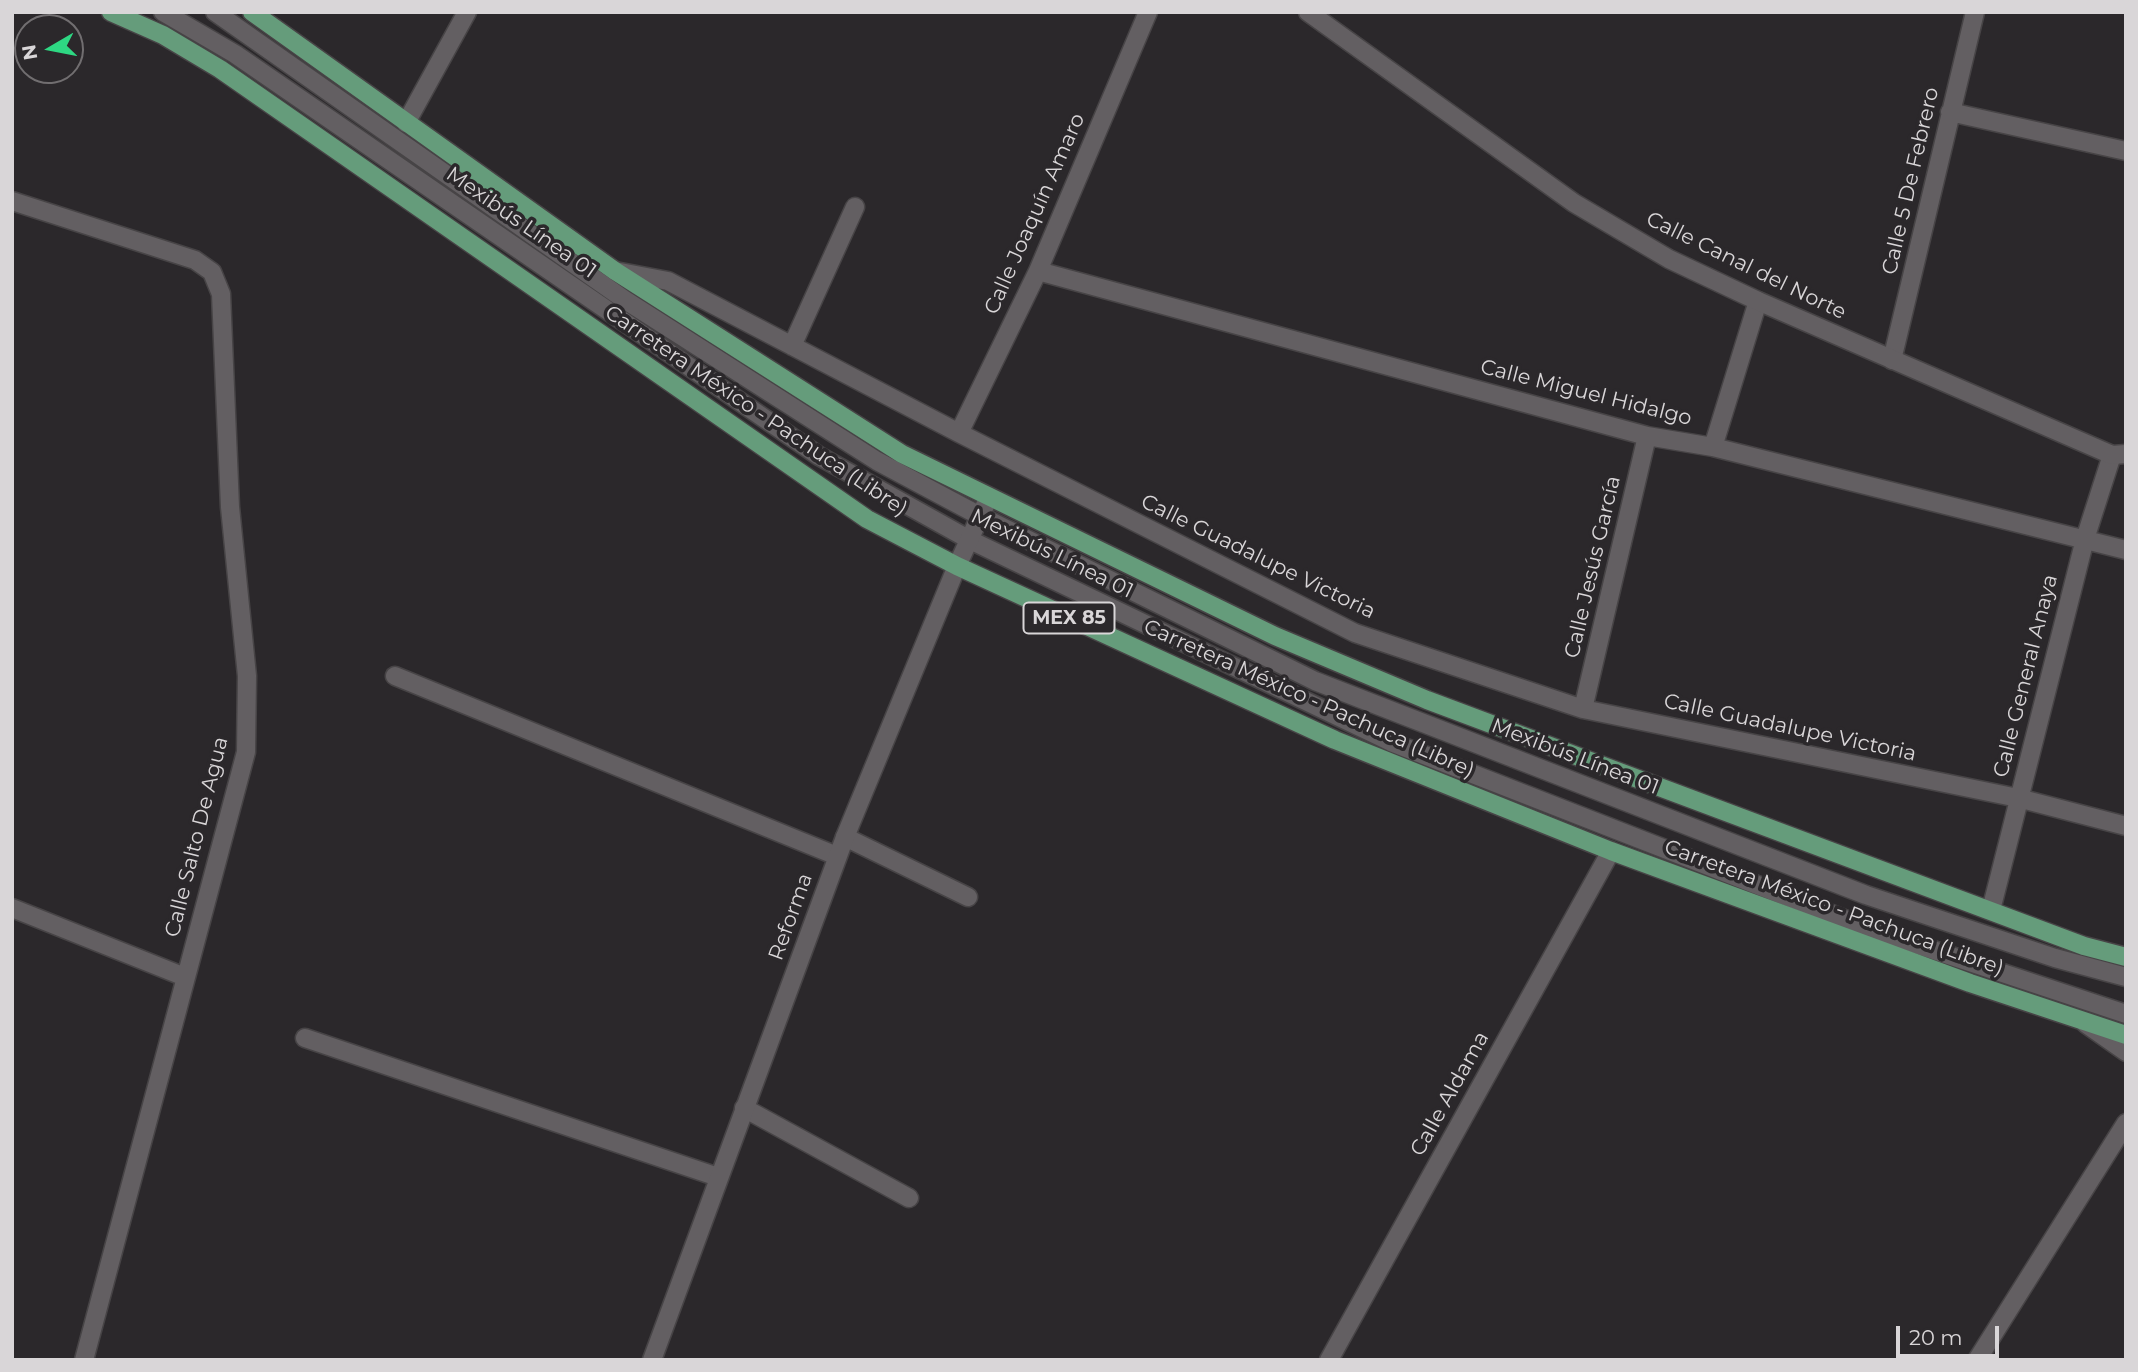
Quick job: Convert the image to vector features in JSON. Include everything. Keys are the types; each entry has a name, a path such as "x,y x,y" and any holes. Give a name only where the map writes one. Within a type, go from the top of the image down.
{"main road":[{"name":"Carretera México - Pachuca (Libre)","path":"111,12 163,35 220,69 867,519 957,566 1335,740 1611,851 1970,983 2126,1035"},
{"name":"Carretera México - Pachuca (Libre)","path":"252,12 615,271 902,454 1275,636 1427,700 2084,946 2126,957"}],"street":[{"name":"Mexibús Línea 01","path":"163,12 235,54 819,456 970,540 1391,742 1870,929 2126,1014"},
{"name":"Mexibús Línea 01","path":"215,12 625,300 877,461 980,516 1315,681 1866,895 2055,958 2126,977"},
{"path":"406,123 467,12"},
{"name":"Calle Joaquín Amaro","path":"959,433 1038,271 1148,12"},
{"name":"Calle Canal del Norte","path":"1308,12 1574,203 1670,259 1892,360 2119,455"},
{"name":"Calle 5 De Febrero","path":"1892,360 1975,12"},
{"path":"1950,112 2126,151"},
{"name":"Calle Salto De Agua","path":"12,201 195,260 212,272 221,295 230,507 247,676 246,752 84,1360"},
{"path":"792,346 855,206"},
{"name":"Calle Guadalupe Victoria","path":"615,271 668,281 959,433 1355,633 1583,709 2018,799 2126,826"},
{"name":"Calle Miguel Hidalgo","path":"1038,271 1647,436 1713,447 2126,550"},
{"path":"1713,447 1758,301"},
{"name":"Calle Jesús García","path":"1583,709 1647,436"},
{"name":"Calle General Anaya","path":"1991,910 2085,539 2119,455"},
{"name":"Reforma","path":"652,1360 845,837 957,566 989,496"},
{"path":"395,676 838,856"},
{"path":"845,837 968,897"},
{"name":"Calle Aldama","path":"1329,1360 1611,851"},
{"path":"12,908 185,977"},
{"path":"2077,1017 2126,1052"},
{"path":"305,1038 718,1177"},
{"path":"744,1108 909,1198"},
{"path":"1977,1360 2126,1122"}]}
